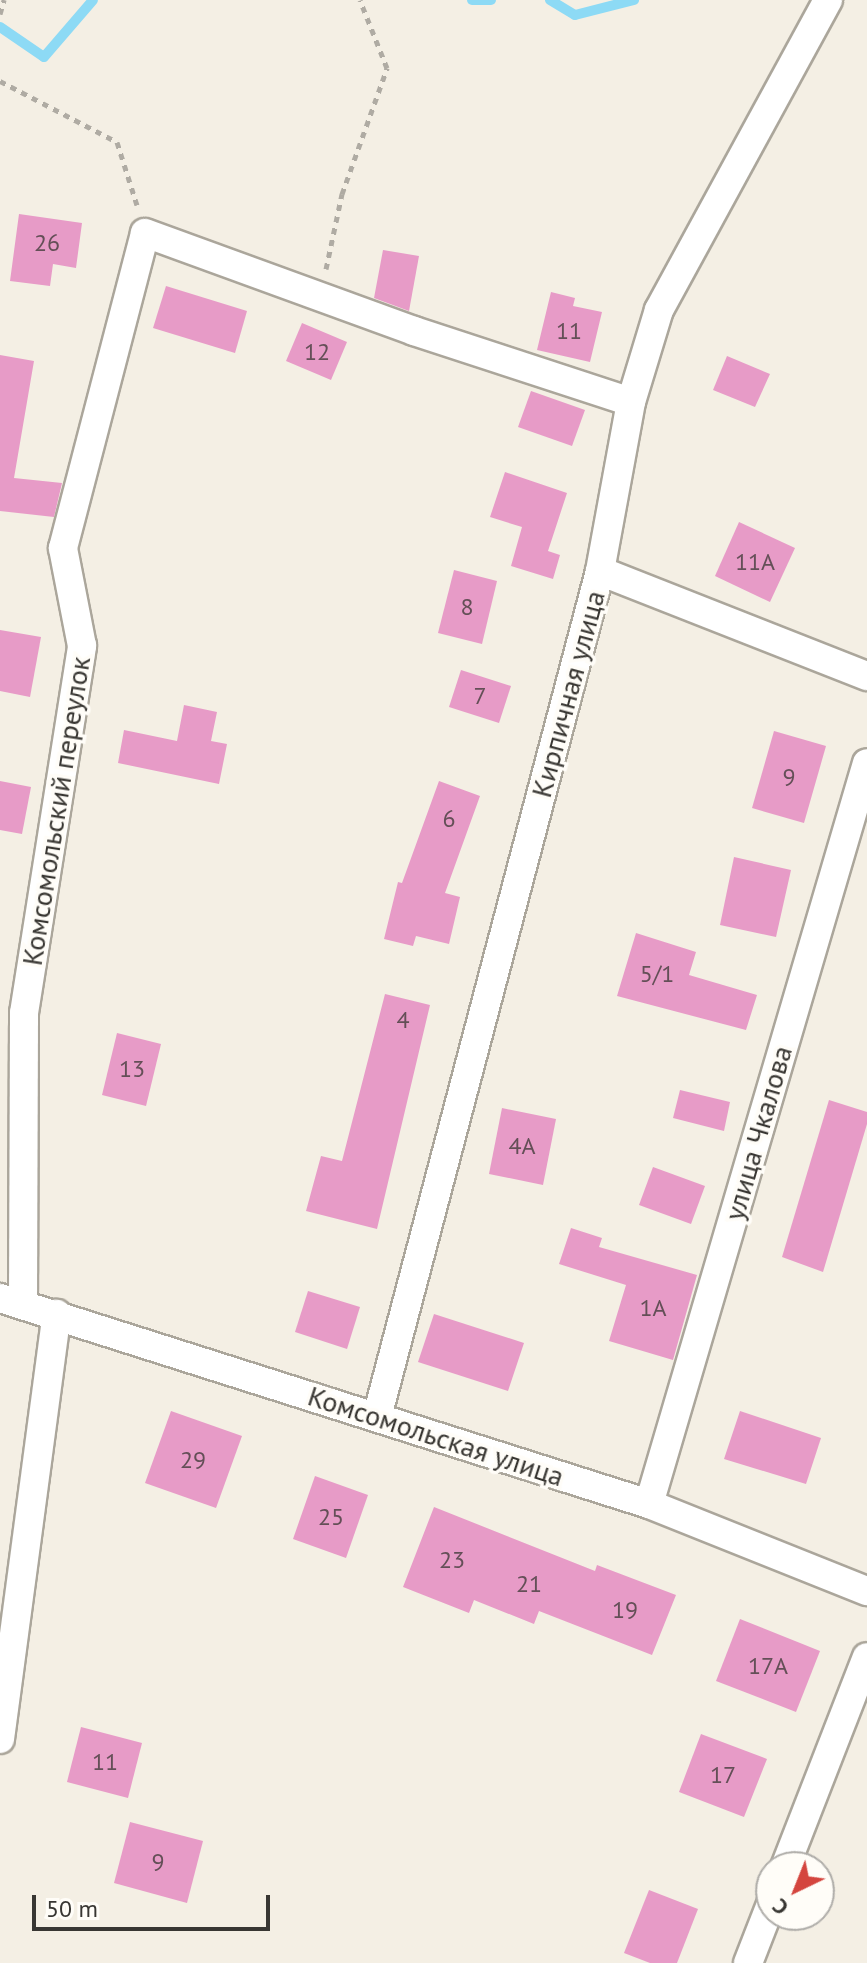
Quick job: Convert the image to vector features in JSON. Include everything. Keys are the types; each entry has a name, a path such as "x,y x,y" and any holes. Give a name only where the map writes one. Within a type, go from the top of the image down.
{"street":[{"name":"Кирпичная улица","path":"377,1417 600,571 631,402 659,310 828,0"},
{"path":"145,233 321,293 414,331 631,402"},
{"name":"Комсомольский переулок","path":"11,1301 24,1013 82,646 63,548 145,233"},
{"path":"600,571 867,676"},
{"name":"улица Чкалова","path":"649,1504 867,763"},
{"name":"Комсомольская улица","path":"11,1301 649,1504 867,1591"},
{"path":"0,1739 57,1314"},
{"path":"791,1851 867,1657"},
{"path":"748,1963 760,1931"}],"path":[{"path":"0,14 4,0"},
{"path":"321,293 342,194 387,68 360,0"},
{"path":"0,81 117,142 145,233"}],"building":[{"path":"19,214 82,223 76,268 53,264 50,286 10,281"},
{"path":"383,250 419,256 409,311 374,298"},
{"path":"166,286 247,311 235,353 153,328"},
{"path":"551,292 575,298 573,306 602,312 590,362 537,350"},
{"path":"302,323 347,342 331,380 286,361"},
{"path":"0,355 34,361 14,478 62,483 54,517 0,511"},
{"path":"727,356 770,374 755,407 713,390"},
{"path":"531,391 585,410 572,446 518,427"},
{"path":"505,472 567,493 548,551 560,555 553,579 511,566 522,527 490,517"},
{"path":"739,522 795,548 770,602 715,576"},
{"path":"454,570 497,581 482,644 438,633"},
{"path":"0,630 41,637 30,697 0,691"},
{"path":"461,670 511,686 499,723 449,707"},
{"path":"184,705 217,712 211,741 227,744 219,784 118,763 124,730 177,741"},
{"path":"774,731 826,746 804,823 752,808"},
{"path":"0,781 31,787 22,834 0,830"},
{"path":"439,781 480,796 445,893 460,897 449,944 416,936 413,946 384,939 398,882 402,883"},
{"path":"734,857 791,870 776,937 720,925"},
{"path":"636,933 696,952 689,975 757,995 746,1030 617,996"},
{"path":"385,994 430,1005 377,1229 306,1211 321,1156 342,1161"},
{"path":"117,1033 161,1044 146,1106 102,1095"},
{"path":"680,1090 730,1102 724,1131 673,1118"},
{"path":"829,1100 867,1112 867,1124 823,1272 782,1257"},
{"path":"502,1108 556,1119 543,1185 489,1174"},
{"path":"653,1167 705,1186 691,1224 639,1205"},
{"path":"571,1228 602,1238 599,1247 697,1275 673,1360 609,1341 626,1285 559,1264"},
{"path":"308,1291 360,1307 347,1349 295,1332"},
{"path":"434,1314 524,1343 508,1391 418,1362"},
{"path":"171,1411 242,1436 216,1508 145,1483"},
{"path":"740,1411 821,1438 806,1484 724,1459"},
{"path":"315,1476 368,1495 346,1558 293,1539"},
{"path":"434,1507 595,1571 597,1565 676,1595 652,1655 539,1611 534,1624 474,1600 469,1613 403,1587"},
{"path":"740,1619 820,1651 796,1712 716,1681"},
{"path":"81,1727 142,1743 128,1798 67,1782"},
{"path":"701,1734 767,1759 744,1817 679,1792"},
{"path":"130,1822 203,1841 187,1903 114,1883"},
{"path":"649,1890 698,1909 677,1963 650,1963 624,1953"}],"waterway":[{"path":"0,27 44,57 93,0"},
{"path":"472,0 491,0"},
{"path":"550,0 575,15 634,0"}]}
